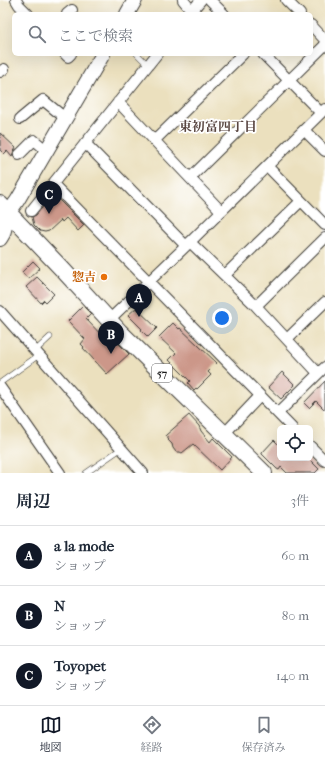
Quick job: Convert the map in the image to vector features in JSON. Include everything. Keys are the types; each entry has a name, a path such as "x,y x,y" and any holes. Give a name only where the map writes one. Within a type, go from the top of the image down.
{"main road":[{"name":"57","path":"3,214 63,270 109,320 264,473"}],"street":[{"path":"16,0 26,12"},
{"path":"128,12 135,0"},
{"path":"183,0 190,12 201,0"},
{"path":"210,0 222,12"},
{"path":"286,0 298,12"},
{"path":"313,27 325,40"},
{"path":"190,178 325,45"},
{"path":"0,239 3,234 3,214 17,201 102,56"},
{"path":"31,211 155,56"},
{"path":"155,140 242,56"},
{"path":"109,320 323,111 289,81 265,56"},
{"path":"20,119 43,100 65,118"},
{"path":"118,102 221,211"},
{"path":"304,130 325,151"},
{"path":"19,155 34,140 46,150"},
{"path":"85,143 188,244 225,275 287,339 322,370 278,413"},
{"path":"267,166 325,224"},
{"path":"53,184 289,425"},
{"path":"225,275 302,201"},
{"path":"256,306 325,238"},
{"path":"287,339 325,302"},
{"path":"0,311 143,473"},
{"path":"0,387 60,473"},
{"path":"224,434 260,396"},
{"path":"313,449 325,461"}],"lane":[{"path":"139,56 148,65"},
{"path":"0,383 37,353 50,337"},
{"path":"86,473 122,448"}],"building":[{"path":"0,133 16,148 12,157 7,151 4,154 0,150"},
{"path":"55,196 84,225 78,231 66,218 62,222 61,220 49,231 45,232 40,231 34,225 32,217 36,215"},
{"path":"33,261 40,268 28,279 22,272"},
{"path":"37,277 54,294 46,302 44,300 41,303 26,287"},
{"path":"83,306 91,314 86,319 107,341 112,337 129,354 107,374 83,348 84,347 81,344 85,339 68,321"},
{"path":"136,308 157,328 148,337 128,315"},
{"path":"173,323 217,363 208,372 211,375 197,389 196,388 194,390 188,383 190,381 169,360 176,353 159,337"},
{"path":"282,372 295,385 281,399 268,387"},
{"path":"325,381 325,410 316,401 309,408 304,403"},
{"path":"189,415 210,442 213,438 232,457 220,470 193,444 182,453 176,452 168,440 169,439 166,435"},
{"path":"274,440 277,443 277,461 311,461 319,469 315,473 287,473 281,467 279,470 277,469 262,453"}],"place":[{"name":"Toyopet","path":"49,214"},
{"name":"惣吉","path":"104,277"},
{"name":"a la mode","path":"139,317"},
{"name":"N","path":"111,354"}],"district":[{"name":"東初富四丁目","path":"218,126"}]}
